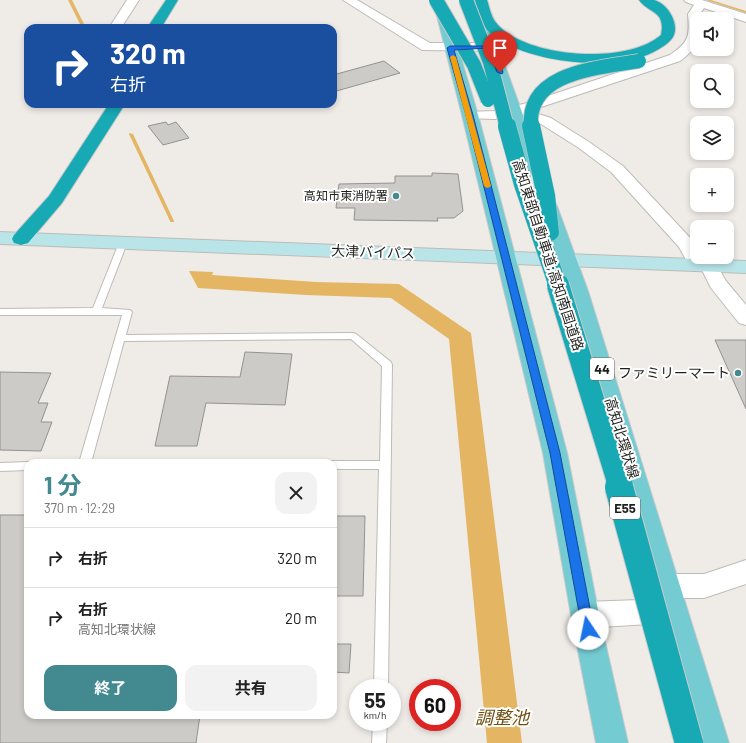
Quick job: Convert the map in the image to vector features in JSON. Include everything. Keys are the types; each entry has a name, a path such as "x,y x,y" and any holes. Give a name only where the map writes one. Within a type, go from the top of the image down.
{"highway":[{"path":"157,24 172,0"},
{"path":"169,24 184,0"},
{"path":"437,0 474,65 523,184"},
{"name":"高知東部自動車道;高知南国道路","path":"466,0 490,62 523,184 561,267 689,743"},
{"path":"481,0 486,16 495,30 504,37 530,49 581,58 636,58 660,43 667,36 670,28 668,20 663,12 645,0"},
{"path":"561,267 532,129 531,110 535,100 541,92 561,79 666,51 676,44 681,38 681,24 668,6 659,0"},
{"path":"21,239 39,199 100,108"},
{"path":"21,239 56,200 114,108"}],"main road":[{"path":"437,0 470,115 555,453 585,615 612,743"},
{"name":"高知北環状線","path":"475,0 490,47 514,111 561,267 578,291 714,743"},
{"name":"大津バイパス","path":"0,238 505,257 561,267 703,265 746,267"}],"street":[{"path":"118,24 133,0"},
{"path":"349,0 426,47 490,47"},
{"path":"470,115 495,115 532,106 675,58 687,49 695,38 695,2 746,18"},
{"path":"514,111 546,121 584,145 617,169 687,245 746,318"},
{"path":"585,615 670,598 746,572"}],"lane":[{"path":"96,311 123,243"},
{"path":"0,312 127,312 86,459"},
{"path":"120,338 353,336 387,365 381,679"},
{"path":"337,465 386,465"},
{"path":"0,467 24,466"},
{"path":"379,743 380,731"}],"water":[{"name":"調整池","path":"189,271 213,272 212,275 316,282 399,284 471,333 522,743 487,743 449,339 391,298 306,295 198,288"}],"building":[{"path":"384,61 400,73 337,91 337,74"},
{"path":"166,122 168,125 176,122 189,138 163,145 148,126"},
{"name":"高知市東消防署","path":"432,173 458,174 463,211 454,218 437,218 438,221 354,220 355,208 336,208 339,184 395,183 395,176 432,176"},
{"name":"ファミリーマート","path":"715,340 746,340 746,409"},
{"path":"245,352 292,354 285,405 206,403 197,446 155,446 170,376 240,377"},
{"path":"0,372 51,373 38,403 48,403 41,422 52,422 41,451 0,450"},
{"path":"0,515 24,515 24,719 199,719 196,743 0,743"},
{"path":"337,516 365,516 363,596 337,596"},
{"path":"337,644 351,644 349,673 337,672"}],"waterway":[{"path":"70,0 82,24"},
{"path":"708,0 746,12"},
{"path":"131,134 172,221"}],"slow traffic":[{"path":"453,57 470,115 487,186"}],"place":[{"name":"高知市東消防署","path":"396,196"},
{"name":"ファミリーマート","path":"738,373"}],"route":[{"path":"500,72 490,47 450,48 470,115 555,453 588,629"}]}
